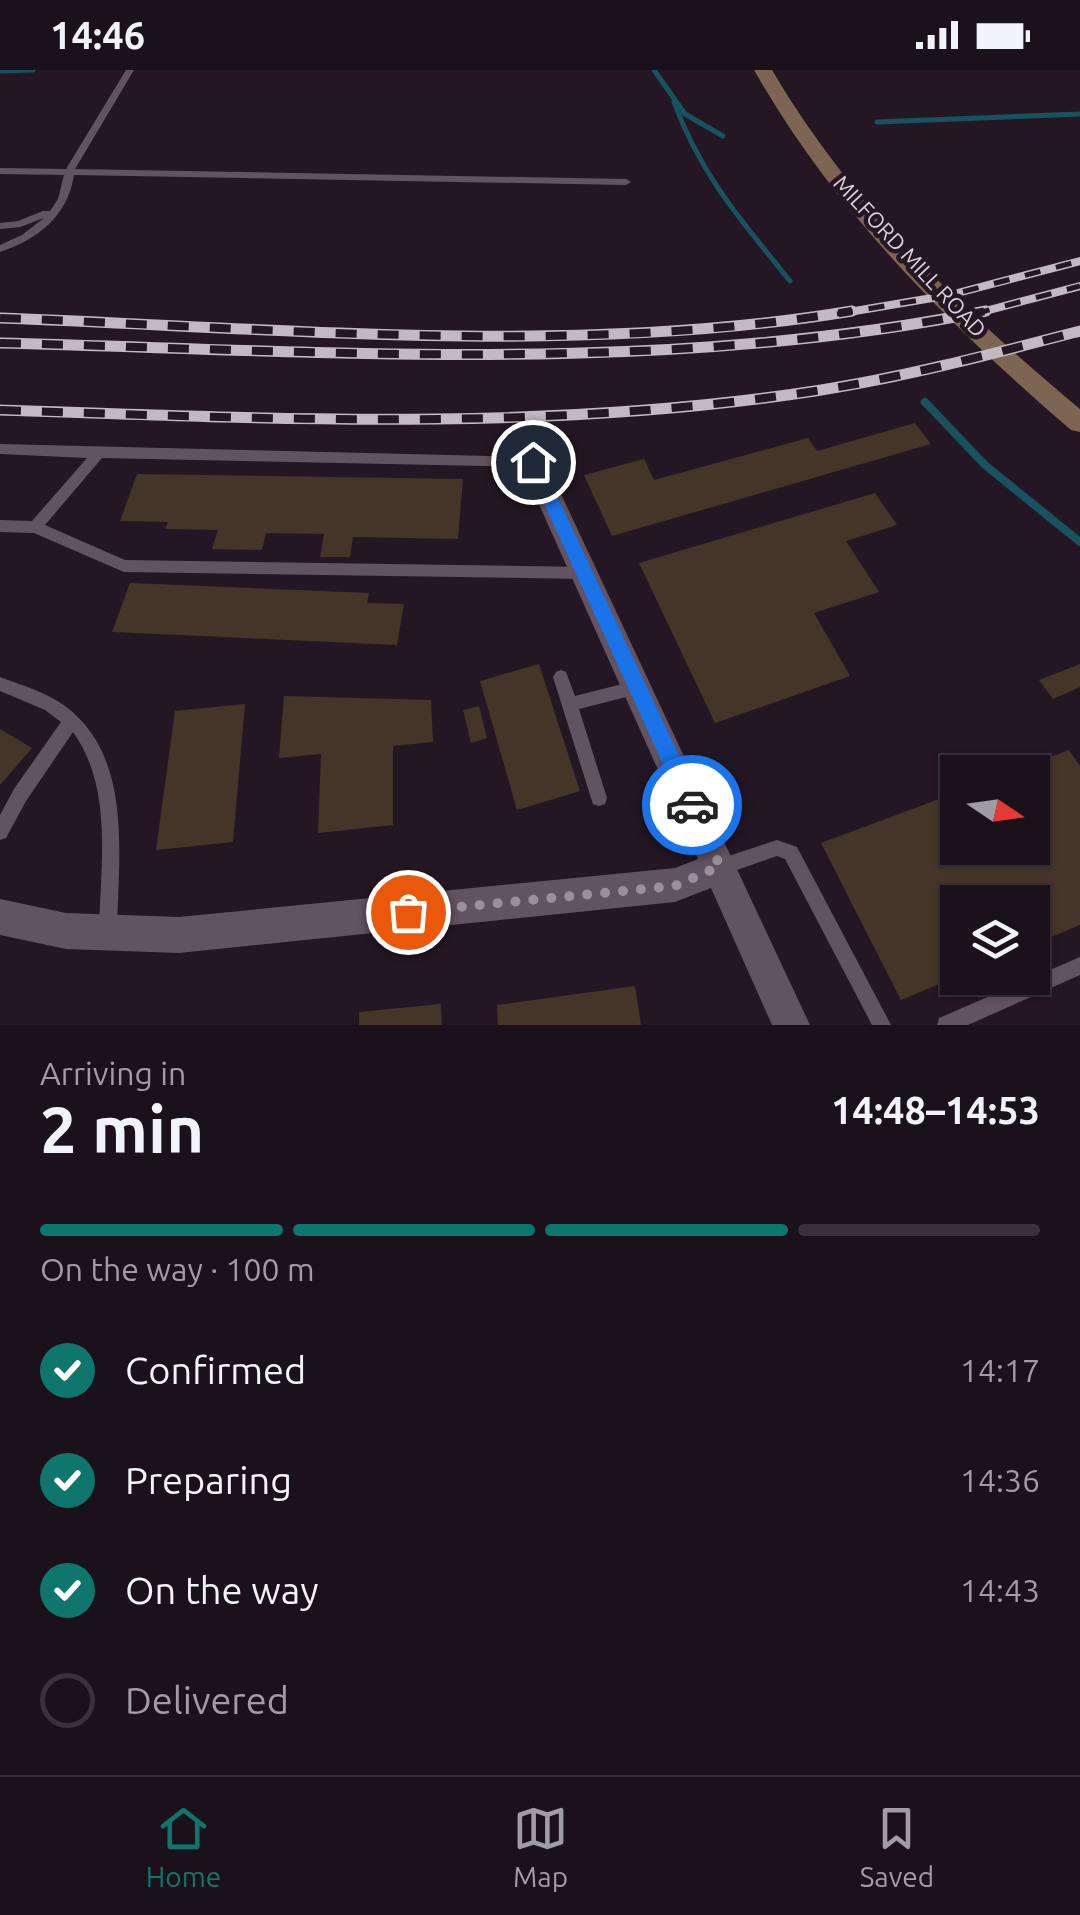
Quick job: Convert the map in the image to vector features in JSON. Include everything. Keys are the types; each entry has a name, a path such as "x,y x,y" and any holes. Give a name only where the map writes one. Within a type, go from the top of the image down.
{"main road":[{"name":"MILFORD MILL ROAD","path":"763,70 811,145 900,252 1080,423"}],"street":[{"path":"533,462 791,1025"},
{"path":"0,917 30,926 108,936 179,935 675,886 720,866"}],"lane":[{"path":"0,249 28,236 58,206 68,190 69,172 127,75"},
{"path":"0,171 626,182"},
{"path":"0,226 20,224 58,206"},
{"path":"0,449 533,462"},
{"path":"35,527 99,452"},
{"path":"0,526 35,527 124,566 586,573"},
{"path":"561,678 599,798"},
{"path":"0,684 58,710 98,752 107,783 108,936"},
{"path":"570,704 638,687"},
{"path":"0,832 71,720"},
{"path":"720,866 777,848 791,852 882,1025"},
{"path":"946,1025 1080,966"}],"building":[{"path":"915,423 931,444 612,536 584,475 644,459 654,480 808,438 817,451"},
{"path":"137,474 463,479 458,539 353,537 350,557 320,557 324,534 266,533 262,550 212,549 218,530 165,529 168,522 120,521"},
{"path":"875,493 897,525 846,541 879,592 814,613 850,676 715,723 639,563"},
{"path":"130,583 369,593 367,603 404,604 397,645 112,632"},
{"path":"539,664 580,791 517,810 480,681"},
{"path":"1080,664 1080,687 1053,699 1039,680"},
{"path":"284,696 431,700 433,742 393,746 393,825 318,833 321,754 279,758"},
{"path":"245,704 233,842 156,850 175,711"},
{"path":"479,706 487,738 471,743 463,710"},
{"path":"0,729 32,748 0,785"},
{"path":"1069,750 1080,766 1080,925 1050,938 1050,885 940,885 940,984 901,1000 821,843 940,799 940,865 1050,865 1050,757"},
{"path":"635,986 641,1025 498,1025 497,1005"},
{"path":"441,1004 442,1025 359,1025 359,1012"}],"waterway":[{"path":"0,71 33,70"},
{"path":"654,70 685,114 723,136"},
{"path":"674,102 710,175 790,281"},
{"path":"877,122 1079,114"},
{"path":"925,402 985,465 1080,542"}],"railway":[{"path":"837,314 950,295 1080,261"},
{"path":"984,311 1080,286"},
{"path":"0,318 427,336 535,336 747,325 852,311"},
{"path":"0,343 371,354 618,352 742,345 984,311"},
{"path":"974,314 984,311"},
{"path":"0,410 306,419 612,413 815,391 948,364 1080,331"}],"way so far":[{"path":"408,912 675,886 720,866 692,805"}],"route":[{"path":"533,462 692,805"}]}
